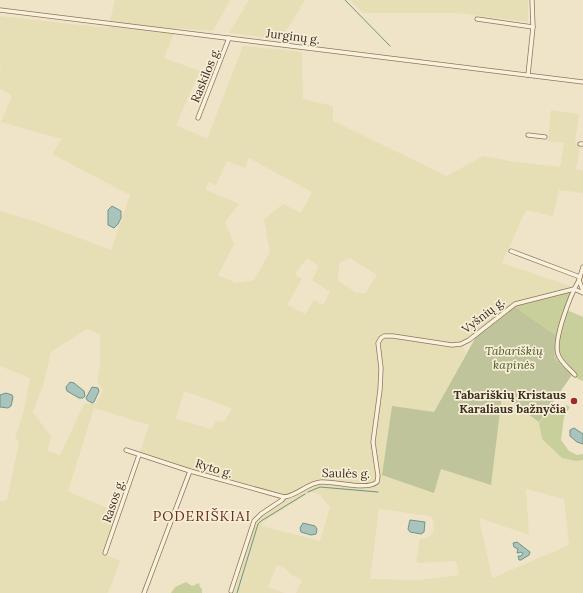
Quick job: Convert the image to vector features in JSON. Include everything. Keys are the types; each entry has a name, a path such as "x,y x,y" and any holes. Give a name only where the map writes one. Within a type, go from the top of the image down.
{"street":[{"path":"528,75 533,26 532,0"},
{"name":"Jurginų g.","path":"0,10 583,82"},
{"path":"477,19 533,26"},
{"name":"Raskilos g.","path":"198,118 230,38"},
{"path":"528,135 545,137"},
{"path":"510,251 580,278"},
{"path":"575,375 560,359 557,349 560,329 583,267"},
{"path":"580,278 583,292"},
{"path":"574,289 583,292"},
{"name":"Vyšnių g.","path":"381,338 393,336 445,345 461,344 469,340 515,304 574,289"},
{"name":"Saulės g.","path":"231,591 254,521 261,514 284,498 316,482 370,486 377,482 378,476 373,442 380,390 380,363 378,347 379,340 381,338"},
{"name":"Ryto g.","path":"126,450 190,471 284,498"},
{"name":"Rasos g.","path":"106,553 139,455"},
{"path":"144,593 190,471"}],"shaded area":[{"path":"115,0 230,0 213,31 176,28 164,58 200,71 176,125 207,139 243,46 302,52 303,99 333,106 333,121 447,176 483,156 560,167 564,143 548,141 551,110 579,114 575,142 580,146 576,169 583,170 583,193 559,190 553,216 526,210 502,263 573,287 513,302 465,340 460,341 466,353 434,412 434,493 441,469 502,394 539,422 542,439 576,461 583,460 583,593 296,593 302,580 291,575 286,569 277,565 268,587 284,593 234,593 253,530 258,519 285,501 139,455 149,425 94,408 68,491 118,513 104,554 120,561 108,593 0,593 0,501 7,500 19,442 15,438 24,410 30,378 0,366 0,211 37,222 111,250 130,195 52,154 62,139 1,122 12,96 0,89 0,16 108,28","holes":["249,158 312,192 301,213 283,204 264,219 270,252 254,280 236,283 218,275 234,244 225,222 239,204 205,189 209,182 216,185 227,161 245,168","307,258 319,266 312,280 330,292 323,305 314,300 305,314 287,305 302,279 295,274","350,258 377,275 365,293 357,293 338,281 339,263","87,329 100,335 100,365 97,382 103,390 96,403 84,404 60,455 47,451 51,437 33,412 44,383 51,352","184,391 232,408 224,422 216,421 211,429 176,419","526,489 564,499 569,545 492,578 479,518 529,535","311,492 319,494 330,507 320,541 262,526 263,522","379,509 430,516 433,519 434,530 428,538 420,539 416,561 419,563 456,561 459,575 418,580 370,579"]},
{"path":"249,0 305,0 281,39 229,33"},
{"path":"350,0 528,0 528,22 456,13 363,13"}],"green space":[{"path":"573,287 565,309 583,317 582,381 572,375 554,358 557,336 514,306 513,302"},
{"name":"Tabariškių kapinės","path":"514,306 557,336 554,358 572,375 539,422 502,395 491,485 441,469 434,493 382,475 392,406 434,412 477,335"},
{"path":"566,405 570,407 564,417 561,440 569,451 577,455 583,454 583,460 576,461 562,458 542,439 539,423 550,406 561,411"},
{"path":"186,582 192,586 199,583 202,593 171,593 175,587"}],"water":[{"path":"112,206 121,211 121,218 114,228 108,225 108,210"},
{"path":"70,382 74,383 84,391 85,396 83,398 79,398 67,391 66,387"},
{"path":"92,387 98,388 99,391 94,402 92,403 86,398"},
{"path":"6,393 12,395 13,397 11,406 8,408 0,407 0,395"},
{"path":"574,428 583,434 583,444 577,442 570,436 570,430"},
{"path":"410,520 425,522 424,532 421,534 410,532 408,529"},
{"path":"303,523 315,526 317,529 316,534 311,535 301,532 300,528"},
{"path":"517,542 530,552 529,555 521,560 519,560 518,556 521,556 523,553 517,553 518,549 514,547 513,543"}],"waterway":[{"path":"345,0 390,46"},
{"path":"308,492 320,487 378,492"},
{"path":"237,593 258,524 305,494"}],"place":[{"name":"Tabariškių Kristaus Karaliaus bažnyčia","path":"574,401"}],"district":[{"name":"PODERIŠKIAI","path":"202,516"}]}
